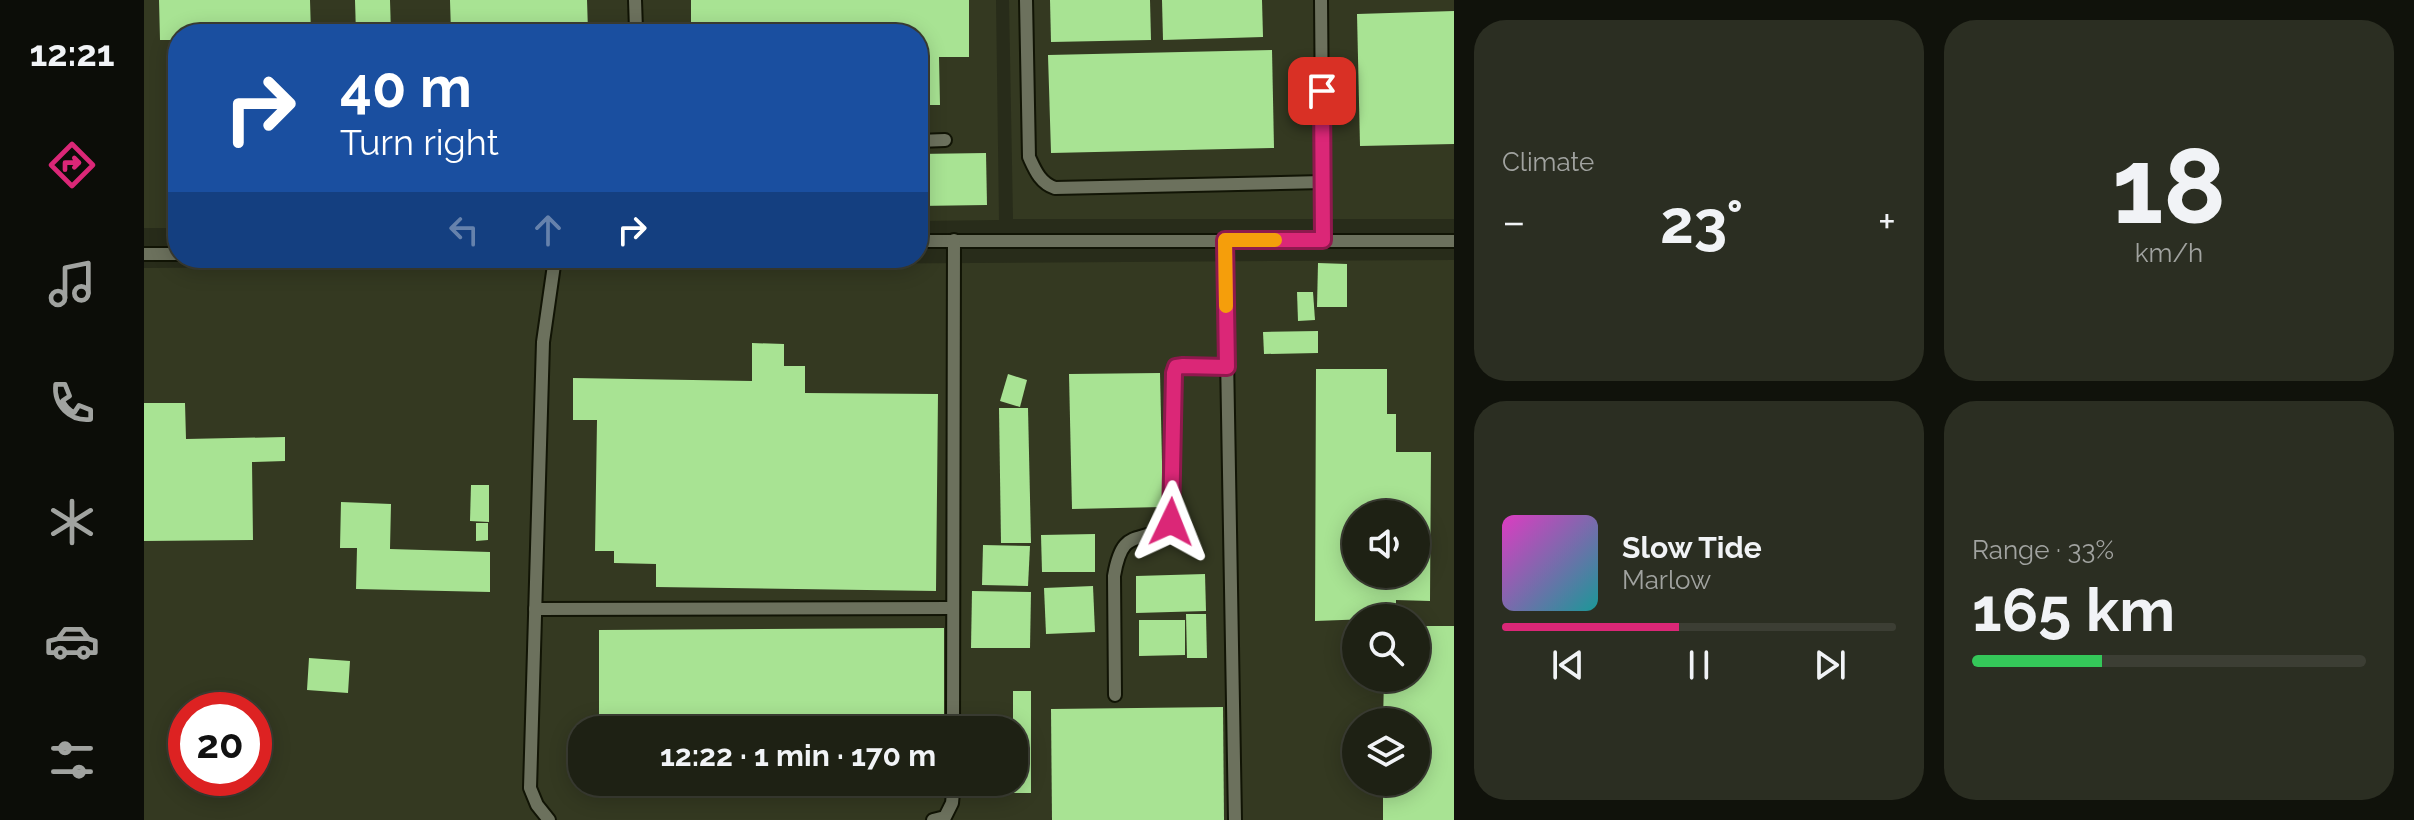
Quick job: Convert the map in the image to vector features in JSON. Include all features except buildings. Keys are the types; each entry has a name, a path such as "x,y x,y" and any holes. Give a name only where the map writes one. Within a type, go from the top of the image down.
{"lane":[{"path":"635,0 636,24"},
{"path":"1026,0 1029,157 1038,177 1048,186 1323,182"},
{"path":"1321,0 1323,240"},
{"path":"928,141 945,140"},
{"path":"953,716 954,240"},
{"path":"1225,240 1235,820"},
{"path":"928,241 1454,241"},
{"path":"144,254 168,254"},
{"path":"549,820 537,805 530,788 543,342 554,268"},
{"path":"1115,695 1114,576 1117,558 1121,547 1134,538 1161,530 1171,522 1176,367 1227,367"},
{"path":"535,609 952,608"},
{"path":"933,820 945,817 953,796"}],"shaded area":[{"path":"144,0 996,0 999,220 928,221 928,24 168,24 168,228 144,228"},
{"path":"1009,0 1454,0 1454,219 1013,219"},
{"path":"1454,260 1454,820 144,820 144,268 928,268 928,263"}],"slow traffic":[{"path":"1226,306 1225,240 1275,240"}],"route":[{"path":"1171,522 1176,367 1227,367 1225,240 1323,240 1322,91"}]}
